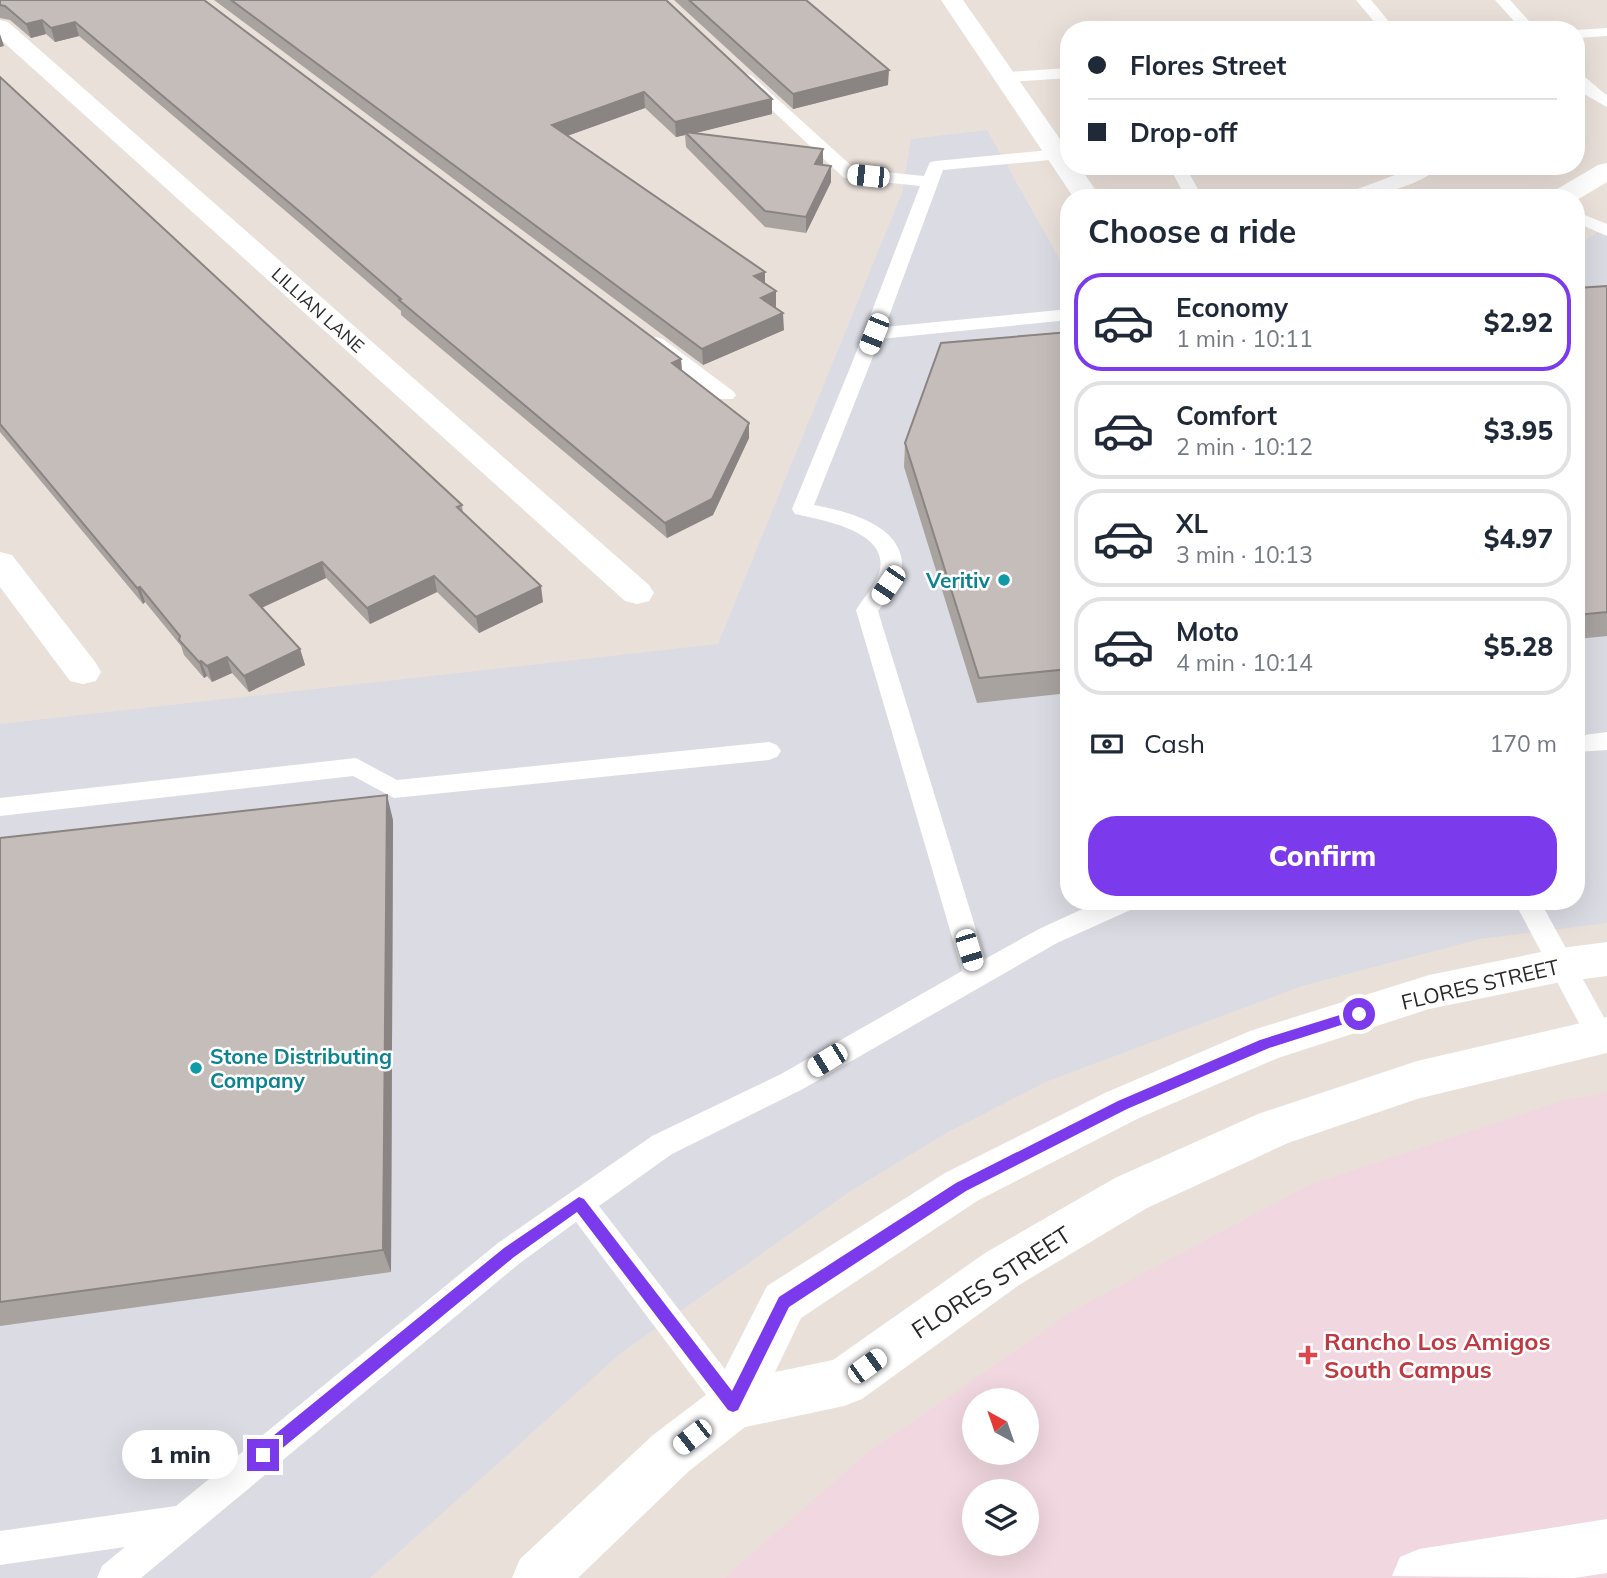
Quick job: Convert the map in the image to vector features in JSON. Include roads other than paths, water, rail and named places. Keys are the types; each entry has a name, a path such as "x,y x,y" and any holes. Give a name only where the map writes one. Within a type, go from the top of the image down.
{"street":[{"path":"952,0 1060,154"},
{"name":"LILLIAN LANE","path":"0,27 637,593"},
{"path":"1576,189 1607,171"},
{"path":"0,563 83,672"},
{"name":"FLORES STREET","path":"539,1578 671,1453 733,1405 784,1302 961,1187 1123,1105 1265,1044 1429,992 1562,965 1607,959"},
{"name":"FLORES STREET","path":"733,1405 844,1382 1014,1262 1131,1193 1273,1128 1417,1080 1604,1035"},
{"path":"1419,1576 1607,1546"}],"lane":[{"path":"1363,0 1381,21"},
{"path":"1502,0 1522,21"},
{"path":"1585,33 1607,32"},
{"path":"731,64 850,174 929,182"},
{"path":"1007,77 1060,74"},
{"path":"1585,87 1607,102"},
{"path":"977,976 867,610 888,585 891,560 877,534 842,517 802,509 874,334 936,166 1060,154"},
{"path":"1376,189 1415,175"},
{"path":"1585,221 1607,231"},
{"path":"874,334 1060,316"},
{"path":"638,329 726,395"},
{"path":"1585,743 1607,741"},
{"path":"0,807 356,767 394,789 769,751"},
{"path":"114,1578 509,1253 662,1145 790,1082 1048,936 1106,910"},
{"path":"1532,910 1604,1035"},
{"path":"579,1203 733,1405"},
{"path":"0,1548 181,1522"}],"place":[{"name":"Veritiv","path":"1004,580"},
{"name":"Stone Distributing Company","path":"196,1068"},
{"name":"Rancho Los Amigos South Campus","path":"1308,1355"}]}
